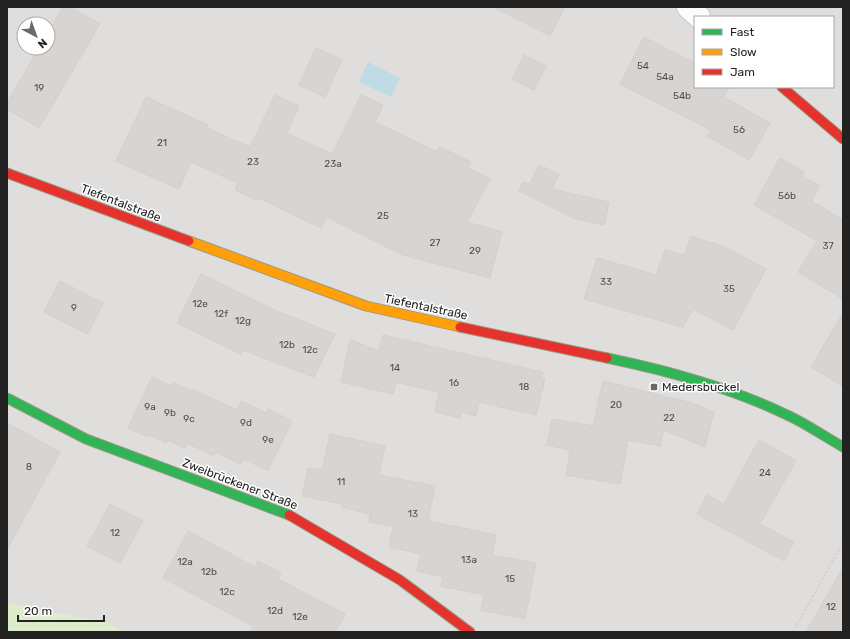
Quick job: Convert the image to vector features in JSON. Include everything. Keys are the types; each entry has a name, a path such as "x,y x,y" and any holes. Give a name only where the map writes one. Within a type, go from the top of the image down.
{"street":[{"path":"688,7 698,16"},
{"path":"783,88 843,139"},
{"name":"Tiefentalstraße","path":"7,173 366,306 401,315 661,369 697,379 786,414 843,447"},
{"name":"Zweibrückener Straße","path":"7,398 86,439 290,515 400,580 470,632"}],"path":[{"path":"792,632 843,542"}],"shaded area":[{"path":"7,7 843,7 843,632 7,632"}],"green space":[{"path":"7,603 105,622 124,632 7,632"}],"water":[{"path":"368,62 400,78 391,97 359,82"}],"building":[{"path":"63,7 70,7 100,24 39,128 7,109 7,103 34,56 56,56 56,19"},
{"path":"493,7 565,7 550,36"},
{"path":"644,37 694,62 694,88 728,88 724,97 770,123 749,160 707,136 711,130 620,84"},
{"path":"316,48 342,60 325,97 299,85"},
{"path":"524,55 546,66 534,90 512,79"},
{"path":"275,95 299,106 287,133 332,154 361,95 383,105 375,122 437,152 440,147 471,162 468,168 490,179 467,222 502,232 490,278 403,255 327,217 321,228 257,197 256,200 235,190 238,183 191,162 179,189 116,161 146,97 208,125 207,128 250,147"},
{"path":"780,158 804,172 802,176 820,186 812,201 843,220 843,299 798,272 817,241 754,205"},
{"path":"539,165 559,174 552,189 609,202 604,225 573,218 519,191 523,182 530,184"},
{"path":"691,236 725,247 766,269 733,330 693,309 683,327 584,299 597,258 656,275 665,250 684,255"},
{"path":"201,274 281,313 335,334 314,377 243,350 241,354 177,323"},
{"path":"60,281 103,303 88,334 44,312"},
{"path":"843,313 843,386 811,367"},
{"path":"383,335 543,372 541,378 545,379 536,415 479,402 476,416 461,412 460,418 435,412 439,392 396,382 393,394 341,382 350,340 379,351"},
{"path":"152,377 172,386 174,383 191,391 192,389 237,410 241,401 266,413 268,409 292,421 268,471 244,459 241,464 216,452 214,456 187,443 185,448 168,440 166,443 149,434 148,437 128,428"},
{"path":"603,381 692,403 714,412 705,447 664,430 660,446 628,440 620,484 566,475 570,450 547,445 552,419 593,426"},
{"path":"7,423 60,452 7,550"},
{"path":"330,434 385,446 379,475 435,486 428,521 496,535 492,555 536,563 525,619 481,610 484,595 441,586 443,577 417,571 421,554 389,547 393,526 369,522 370,514 341,507 342,504 302,496 308,468 322,470"},
{"path":"759,440 796,461 760,524 794,542 784,561 697,514 707,495 724,504"},
{"path":"110,504 143,521 120,563 87,546"},
{"path":"188,531 255,567 258,561 281,573 278,579 345,614 335,632 250,632 253,626 163,578"},
{"path":"843,568 843,632 806,632"}],"traffic: fast":[{"path":"607,358 676,374 764,404 807,425 843,447"},
{"path":"7,398 86,439 289,515"}],"traffic: slow":[{"path":"189,241 366,306 460,327"}],"traffic: jam":[{"path":"783,88 843,139"},
{"path":"7,173 189,241"},
{"path":"460,327 607,358"},
{"path":"289,515 400,580 470,632"}],"place":[{"name":"Medersbuckel","path":"654,387"}]}
